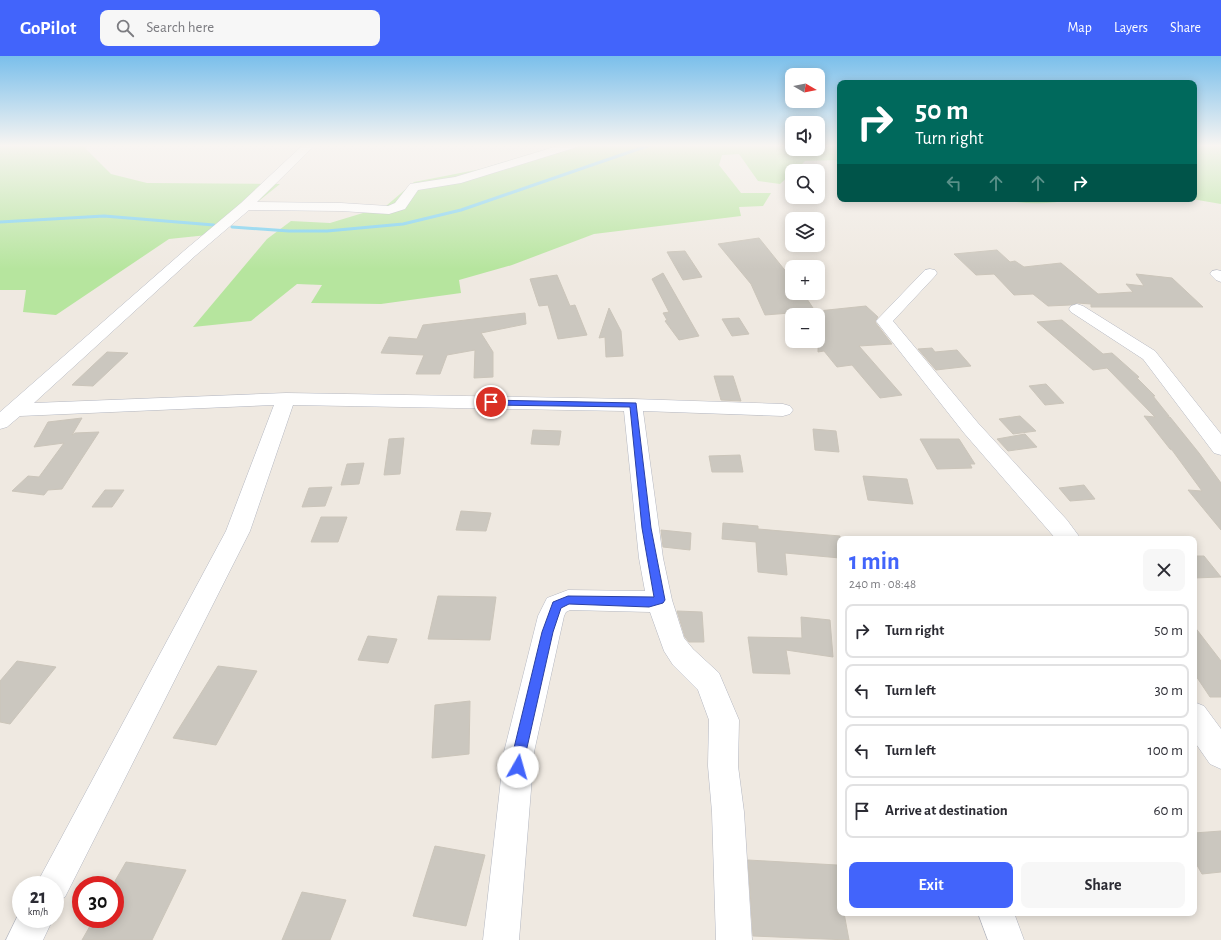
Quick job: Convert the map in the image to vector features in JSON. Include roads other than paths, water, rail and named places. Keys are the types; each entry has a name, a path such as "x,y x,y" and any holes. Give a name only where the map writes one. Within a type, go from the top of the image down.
{"street":[{"path":"0,423 267,186"},
{"path":"246,206 389,210 400,206 414,187 419,186"},
{"path":"930,273 884,321 966,422 1059,526 1066,536"},
{"path":"1077,309 1148,355 1221,448"},
{"path":"15,410 286,399 633,404 783,410"},
{"path":"58,876 238,531 286,399"},
{"path":"633,404 647,528 659,600 673,643 683,657 709,682 724,720 723,766 728,812 734,940"},
{"path":"501,940 519,752 551,616 556,605 568,600 649,602 659,600"},
{"path":"1197,720 1221,754"},
{"path":"997,916 1006,940"},
{"path":"24,940 30,928"}],"waterway":[{"path":"232,227 289,231 327,231 403,224 461,210 530,186"},
{"path":"0,222 104,216 214,225"}]}
